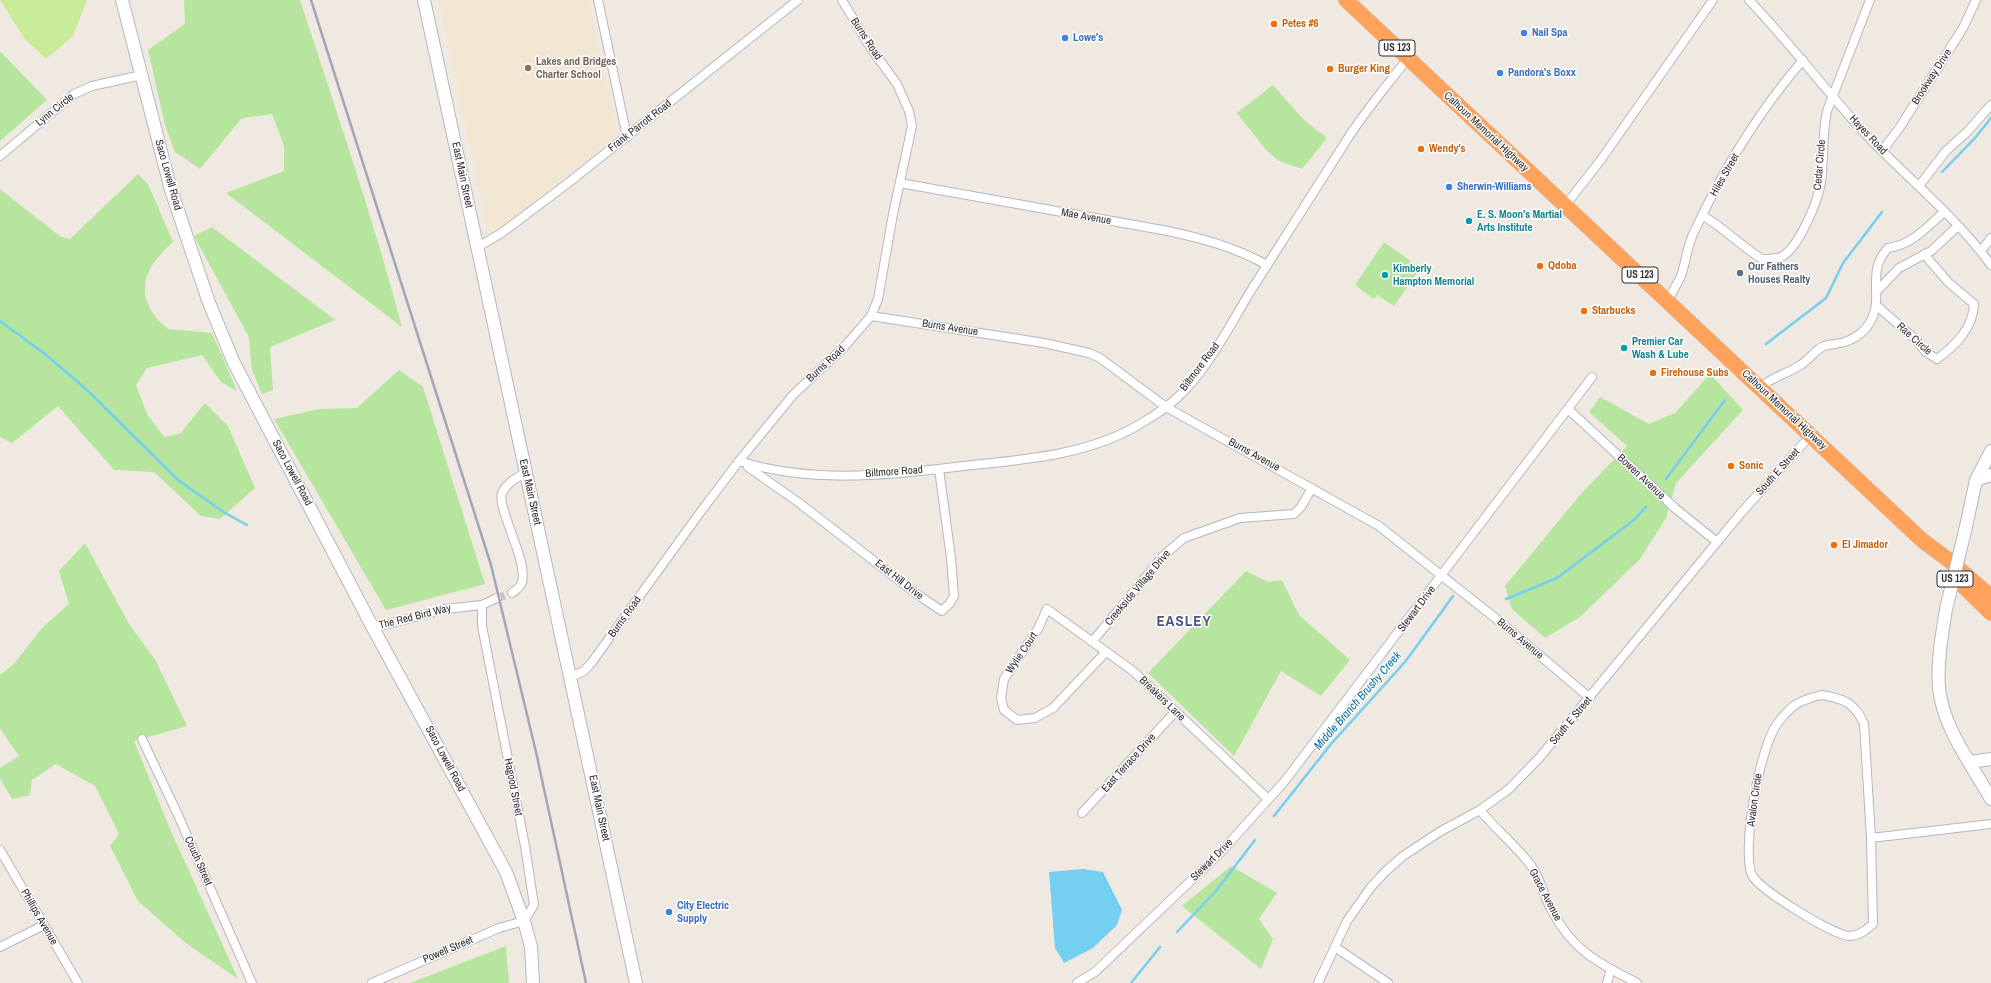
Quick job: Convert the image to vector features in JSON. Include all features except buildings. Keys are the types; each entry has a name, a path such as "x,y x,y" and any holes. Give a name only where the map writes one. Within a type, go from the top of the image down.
{"highway":[{"name":"Calhoun Memorial Highway","path":"1346,0 1565,206 1668,300 1759,388 1923,541 1950,561 1991,597"},
{"name":"Calhoun Memorial Highway","path":"1923,541 1938,562 1991,613"}],"street":[{"name":"Saco Lowell Road","path":"122,0 171,190 208,300 233,361 373,628 506,872 524,921"},
{"name":"East Main Street","path":"424,0 636,983"},
{"path":"598,0 627,137"},
{"name":"Burns Road","path":"571,677 584,671 592,662 739,461 793,395 845,346 871,316 878,299 912,126 909,111 897,84 867,42 842,0"},
{"path":"1565,206 1600,161 1713,0"},
{"name":"Hayes Road","path":"1749,0 1882,151 1958,226 1991,264"},
{"name":"Cedar Circle","path":"1702,215 1715,222 1739,244 1762,259 1781,257 1793,246 1816,202 1821,183 1824,129 1828,111 1870,0"},
{"name":"Brookway Drive","path":"1882,151 1900,127 1964,28 1976,0"},
{"name":"Frank Parrott Road","path":"478,247 503,232 627,137 796,1"},
{"name":"Biltmore Road","path":"739,461 765,469 831,476 938,469 1034,457 1077,449 1111,438 1139,425 1166,407 1185,390 1211,356 1344,143 1408,58"},
{"name":"Hiles Street","path":"1668,300 1681,275 1686,251 1702,215 1736,153 1803,60"},
{"name":"Lynn Circle","path":"0,156 74,94 92,86 142,75"},
{"path":"1919,186 1946,152 1968,131 1991,105"},
{"name":"Mae Avenue","path":"900,183 1176,232 1234,248 1267,265"},
{"path":"1759,388 1772,378 1800,365 1823,346 1844,342 1859,337 1871,321 1877,306 1876,268 1881,256 1888,248 1900,247 1914,239 1944,212"},
{"path":"1876,292 1899,268 1931,251 1958,226"},
{"path":"1981,251 1991,238"},
{"name":"Rae Circle","path":"1877,306 1914,338 1926,352 1937,359 1951,349 1973,318 1974,304 1948,282 1924,254"},
{"name":"Burns Avenue","path":"871,316 1044,343 1089,353 1100,358 1166,407 1379,526 1442,575 1590,698"},
{"name":"Stewart Drive","path":"1077,983 1095,972 1221,852 1284,782 1592,377"},
{"name":"Bowen Avenue","path":"1568,409 1676,509 1717,542"},
{"name":"South E Street","path":"1318,983 1336,948 1347,921 1371,887 1403,856 1435,835 1480,810 1509,789 1540,757 1717,542 1811,435"},
{"path":"1990,796 1946,717 1940,690 1939,661 1946,608 1976,480 1991,451"},
{"name":"East Hill Drive","path":"739,461 776,486 918,595 942,611 950,603 954,596 951,558 938,469"},
{"path":"512,593 523,581 519,555 502,504 502,494 507,485 525,473"},
{"path":"1976,480 1991,475"},
{"name":"Creekside Village Drive","path":"1092,642 1164,555 1184,538 1240,518 1294,514 1301,507 1312,488"},
{"path":"482,605 497,598"},
{"name":"The Red Bird Way","path":"373,628 445,609 482,605"},
{"name":"Hagood Street","path":"482,605 482,626 525,846 534,905 524,921"},
{"name":"Breakers Lane","path":"1047,609 1133,671 1268,799"},
{"name":"Wylie Court","path":"1047,609 1038,629 1004,679 1001,698 1004,710 1017,720 1035,718 1053,708 1106,652"},
{"name":"Avalon Circle","path":"1821,695 1836,697 1846,702 1859,712 1864,724 1866,743 1871,838 1873,924 1858,935 1848,936 1808,918 1767,890 1752,875 1749,850 1751,820 1759,770 1767,742 1776,725 1787,711 1800,700 1821,695"},
{"name":"East Terrace Drive","path":"1082,813 1175,712"},
{"name":"Couch Street","path":"142,739 172,802 252,983"},
{"path":"1970,762 1991,759"},
{"name":"Grace Avenue","path":"1480,810 1532,868 1543,888 1552,912 1566,932 1591,958 1637,983"},
{"path":"1871,838 1991,824"},
{"name":"Phillips Avenue","path":"0,850 78,983"},
{"path":"524,921 531,948 533,983"},
{"name":"Powell Street","path":"372,983 499,928 524,921"},
{"path":"0,947 44,925"},
{"path":"1336,948 1388,983"},
{"path":"1607,983 1611,969"}],"shaded area":[{"name":"Lakes and Bridges Charter School","path":"439,0 589,0 618,135 499,229 487,226"}],"green space":[{"path":"0,0 87,0 73,36 46,59 24,38"},
{"path":"184,0 300,0 366,204 402,327 226,193 284,171 284,146 272,114 242,118 200,169 175,152 165,125 148,50 185,24"},
{"path":"0,51 47,100 0,141"},
{"path":"1273,85 1304,120 1327,138 1302,169 1279,161 1266,150 1237,113"},
{"path":"138,174 148,184 173,242 159,256 148,272 145,290 152,313 168,329 212,333 237,391 221,382 202,355 147,368 136,385 147,414 164,437 181,433 205,403 228,426 255,488 220,519 201,516 154,472 114,470 58,406 12,443 0,437 0,189 61,237 70,239"},
{"path":"212,227 335,320 270,347 273,390 262,394 252,370 249,337 194,236"},
{"path":"1384,242 1416,265 1417,273 1394,306 1377,295 1374,299 1355,285"},
{"path":"399,370 423,387 485,584 386,610 274,419 320,409 357,408"},
{"path":"1710,374 1743,410 1676,483 1666,518 1640,559 1580,617 1545,638 1512,609 1505,586 1580,495 1627,446 1589,412 1600,397 1649,424 1675,413"},
{"path":"85,543 129,624 156,661 187,726 134,741 170,829 238,979 187,944 138,901 110,846 119,834 95,786 56,764 32,780 30,795 12,799 0,778 0,768 19,756 0,729 0,675 14,664 42,628 69,604 59,571"},
{"path":"1246,571 1268,582 1282,580 1299,615 1350,660 1321,696 1281,671 1234,756 1148,673"},
{"path":"1231,866 1277,893 1259,919 1273,939 1261,969 1182,906"},
{"path":"506,946 509,983 410,983"}],"water":[{"path":"1083,869 1103,872 1122,910 1117,925 1093,948 1064,963 1055,948 1049,872"}],"waterway":[{"name":"Middle Branch Brushy Creek","path":"1942,172 1975,138 1991,118"},
{"name":"Middle Branch Brushy Creek","path":"1766,344 1826,298 1843,263 1882,212"},
{"path":"0,321 45,354 86,389 178,480 225,513 247,525"},
{"name":"Middle Branch Brushy Creek","path":"1666,479 1725,400"},
{"name":"Middle Branch Brushy Creek","path":"1506,599 1557,578 1634,520 1646,507"},
{"name":"Middle Branch Brushy Creek","path":"1274,816 1331,744 1405,662 1453,596"},
{"name":"Middle Branch Brushy Creek","path":"1177,932 1216,891 1255,840"},
{"name":"Middle Branch Brushy Creek","path":"1131,983 1160,947"}],"tunnel":[{"path":"497,598 512,593"}],"railway":[{"path":"311,0 491,565 536,752 586,983"}],"place":[{"name":"Petes #6","path":"1274,24"},
{"name":"Nail Spa","path":"1524,33"},
{"name":"Lowe's","path":"1065,38"},
{"name":"Lakes and Bridges Charter School","path":"528,68"},
{"name":"Burger King","path":"1330,69"},
{"name":"Pandora's Boxx","path":"1500,73"},
{"name":"Wendy's","path":"1421,149"},
{"name":"Sherwin-Williams","path":"1449,187"},
{"name":"E. S. Moon’s Martial Arts Institute","path":"1469,221"},
{"name":"Qdoba","path":"1540,266"},
{"name":"Our Fathers Houses Realty","path":"1740,273"},
{"name":"Kimberly Hampton Memorial","path":"1385,275"},
{"name":"Starbucks","path":"1584,311"},
{"name":"Premier Car Wash & Lube","path":"1624,348"},
{"name":"Firehouse Subs","path":"1653,373"},
{"name":"Sonic","path":"1731,466"},
{"name":"El Jimador","path":"1834,545"},
{"name":"City Electric Supply","path":"669,912"}],"district":[{"name":"EASLEY","path":"1184,622"}]}
